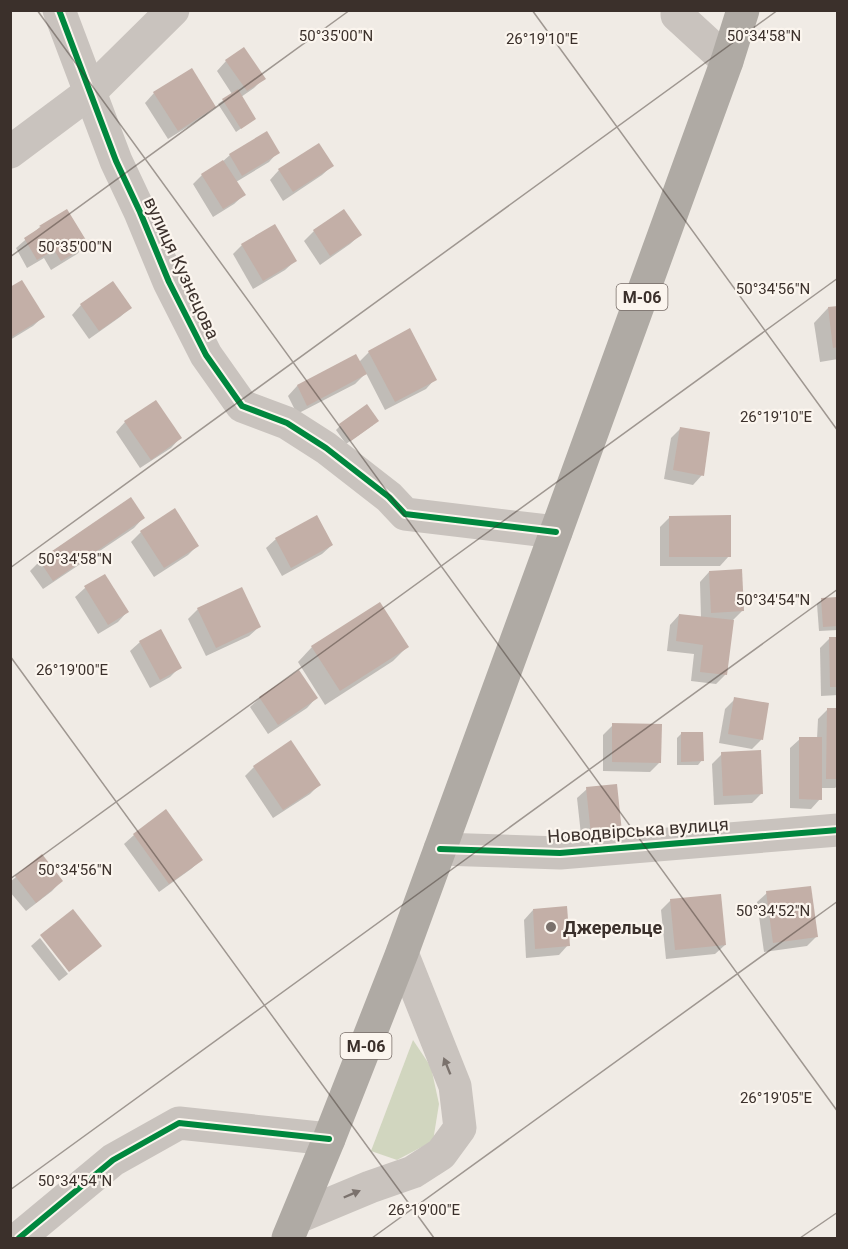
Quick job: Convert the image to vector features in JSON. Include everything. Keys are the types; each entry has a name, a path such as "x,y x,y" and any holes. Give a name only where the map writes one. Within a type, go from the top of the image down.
{"highway":[{"name":"М-06","path":"293,1228 402,953 727,61 743,10"}],"street":[{"name":"вулиця Кузнєцова","path":"59,10 116,161 169,282 206,355 242,406 287,423 326,448 388,497 405,514 556,532"},
{"path":"10,152 90,93 173,10"},
{"path":"677,10 677,15 727,61"},
{"name":"Новодвірська вулиця","path":"440,849 560,853 837,830"},
{"path":"293,1228 370,1187 413,1172 441,1154 460,1128 455,1086 402,953"},
{"path":"19,1239 113,1160 179,1124 330,1139"}],"green space":[{"path":"413,1040 431,1067 439,1104 433,1141 397,1160 371,1151"}],"building":[{"path":"244,47 266,79 247,91 225,60"},
{"path":"192,68 216,107 178,131 153,92"},
{"path":"238,89 256,119 241,129 222,99"},
{"path":"267,131 280,153 242,176 229,154"},
{"path":"319,143 334,166 293,192 278,169"},
{"path":"223,160 246,195 223,209 201,174"},
{"path":"67,209 89,245 61,261 54,250 37,260 24,238"},
{"path":"344,209 362,235 330,256 313,230"},
{"path":"275,224 297,261 263,281 241,244"},
{"path":"22,280 45,317 10,338 10,287"},
{"path":"113,281 132,308 99,331 80,304"},
{"path":"838,306 838,347 833,348 828,307"},
{"path":"410,328 437,380 395,402 368,351"},
{"path":"356,354 367,374 307,406 297,385"},
{"path":"156,400 182,438 151,460 124,421"},
{"path":"367,404 379,421 351,441 339,424"},
{"path":"680,427 710,432 704,476 673,470"},
{"path":"131,497 145,518 53,581 39,560"},
{"path":"175,508 199,546 164,568 140,531"},
{"path":"317,515 333,545 291,568 275,538"},
{"path":"731,515 731,557 669,557 669,516"},
{"path":"742,569 744,611 711,613 709,571"},
{"path":"105,574 129,612 108,625 84,586"},
{"path":"242,587 261,627 216,648 197,608"},
{"path":"838,597 838,626 823,627 821,598"},
{"path":"380,602 409,647 340,691 311,646"},
{"path":"679,614 734,620 727,675 700,672 703,645 676,641"},
{"path":"161,629 182,668 160,680 139,641"},
{"path":"829,637 838,637 838,687 830,687"},
{"path":"299,670 318,698 278,725 259,697"},
{"path":"734,697 769,703 763,740 728,734"},
{"path":"827,708 838,708 838,779 826,779"},
{"path":"612,723 662,724 661,763 612,762"},
{"path":"681,732 703,732 704,761 681,762"},
{"path":"799,737 822,737 822,800 799,799"},
{"path":"291,740 321,785 283,810 253,766"},
{"path":"761,750 763,794 723,796 721,752"},
{"path":"617,784 622,832 591,835 586,787"},
{"path":"166,809 203,860 169,884 133,834"},
{"path":"42,854 63,881 36,903 15,876"},
{"path":"811,886 818,937 773,943 766,891"},
{"path":"721,894 726,945 675,950 670,899"},
{"name":"Джерельце","path":"567,906 570,946 535,949 533,909"},
{"path":"73,909 102,946 69,972 40,935"}],"cycle path":[{"path":"59,10 116,161 169,282 206,355 242,406 287,423 326,448 389,497 405,514 556,532"},
{"path":"440,849 560,853 838,830"},
{"path":"19,1238 113,1160 179,1123 329,1139"}],"place":[{"name":"Джерельце","path":"551,927"}]}
